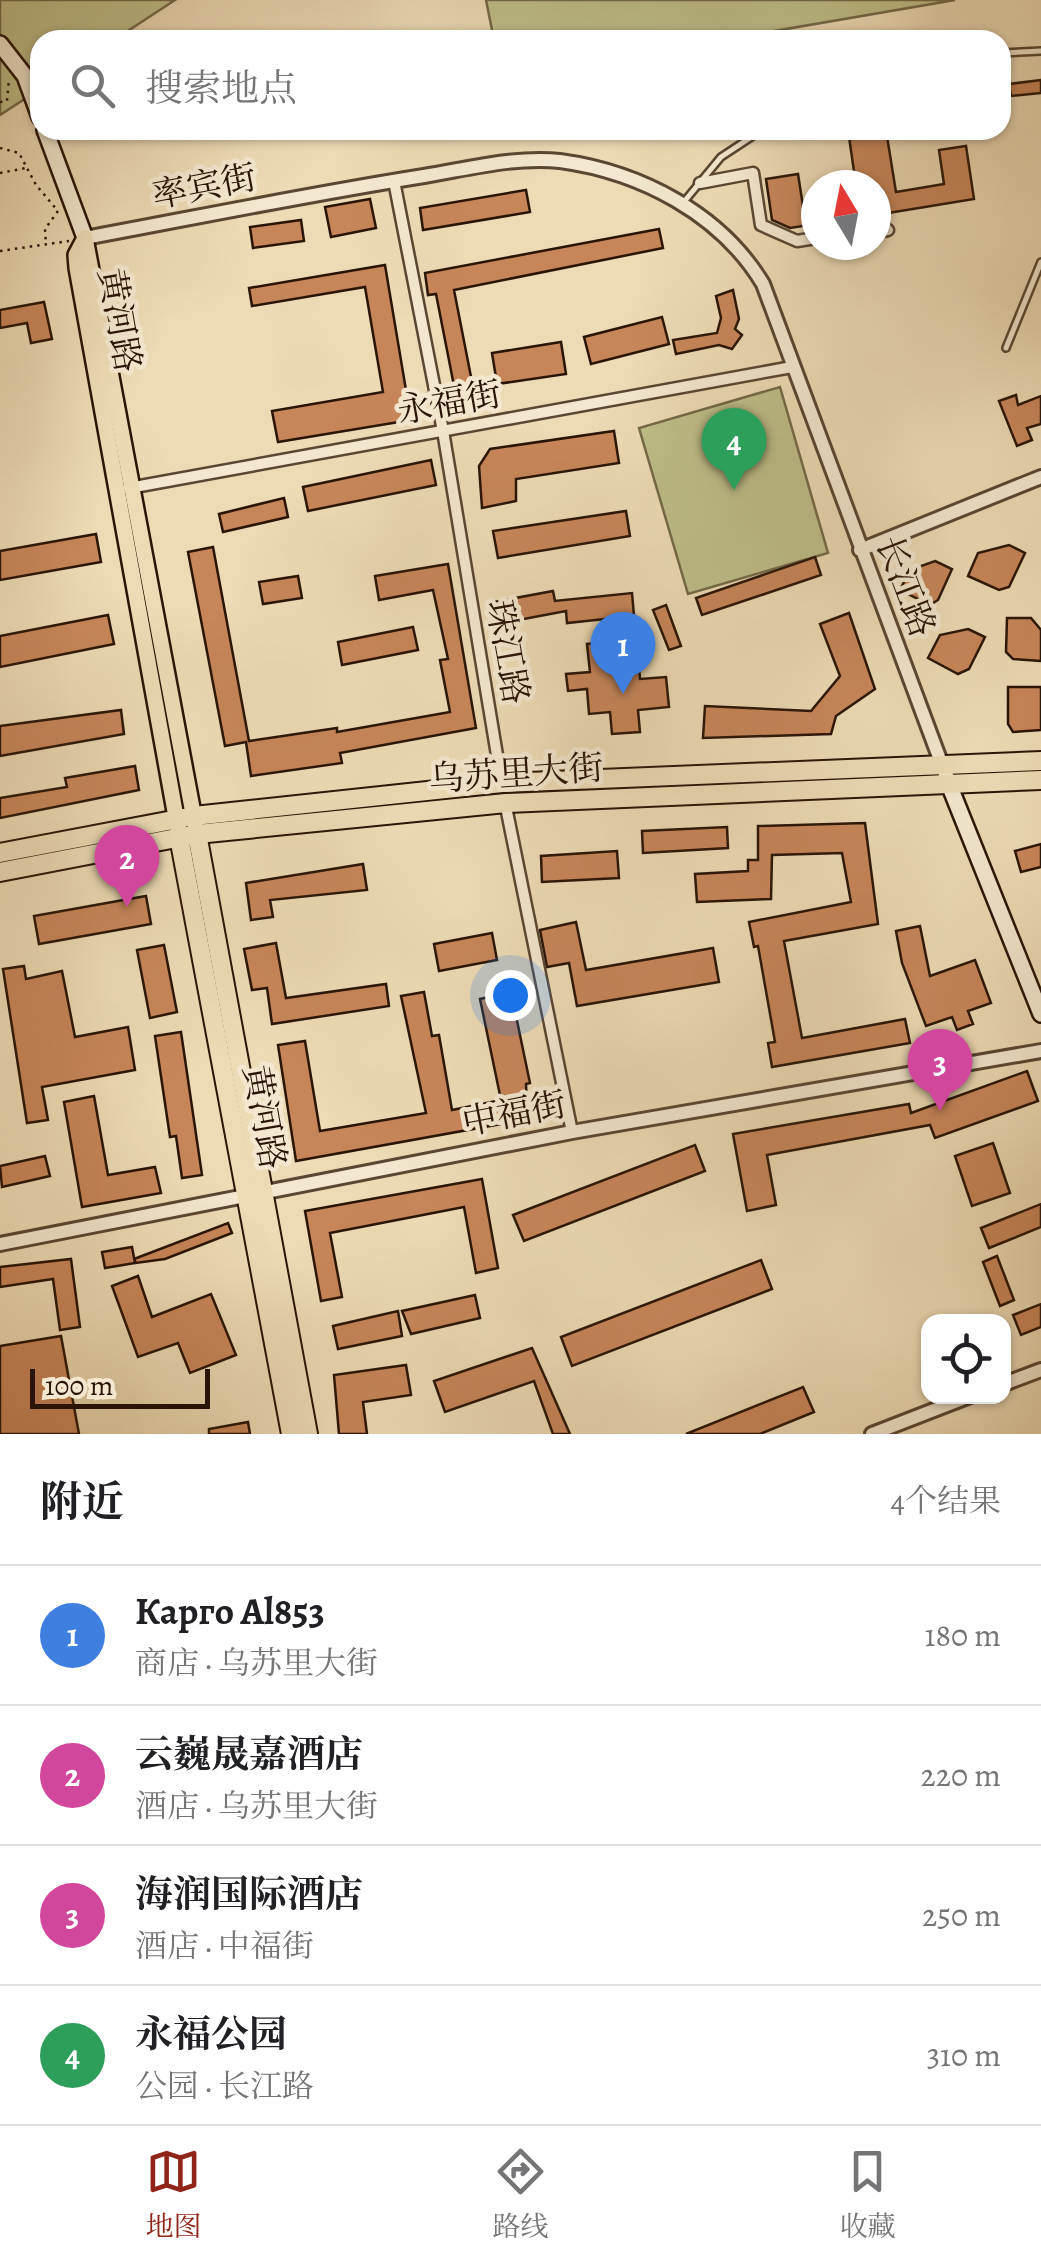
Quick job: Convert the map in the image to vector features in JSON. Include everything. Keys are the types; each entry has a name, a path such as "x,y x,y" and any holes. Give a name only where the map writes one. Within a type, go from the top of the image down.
{"highway":[{"name":"乌苏里大街","path":"0,853 502,782 1041,761"},
{"name":"乌苏里大街","path":"0,872 186,827 506,803 1041,780"},
{"name":"黄河路","path":"186,827 256,1194 308,1434"},
{"name":"黄河路","path":"256,1194 292,1434"}],"main road":[{"path":"0,44 25,76 30,90"},
{"path":"49,140 85,238"},
{"name":"黄河路","path":"85,238 76,255 77,268 124,489 186,827"},
{"name":"长江路","path":"942,765 1041,1014"}],"street":[{"name":"率宾街","path":"85,238 394,181 492,166 560,161 623,178 684,203"},
{"path":"700,183 753,173 761,225 801,240"},
{"name":"珠江路","path":"394,181 442,431 502,782 572,1132"},
{"name":"长江路","path":"684,203 732,239 763,284 942,765"},
{"name":"永福街","path":"124,489 792,367"},
{"path":"860,550 1041,477"},
{"name":"中福街","path":"0,1244 572,1132 1041,1050"},
{"path":"1011,1381 1041,1370"},
{"path":"872,1434 949,1404"}],"lane":[{"path":"1011,52 1041,51"},
{"path":"684,203 721,156 746,140"},
{"path":"1006,348 1041,262"}],"path":[{"path":"0,102 6,101 8,80 25,76"},
{"path":"0,148 20,154 58,211 45,229 46,244"},
{"path":"0,173 27,168"},
{"path":"0,251 85,238"}],"green space":[{"path":"0,0 175,0 129,30 30,30 30,96 0,115"},
{"path":"486,0 955,0 780,30 492,30"},
{"path":"780,387 828,553 688,594 639,428"}],"building":[{"path":"1041,80 1041,93 1011,96 1011,84"},
{"path":"849,140 888,140 896,192 944,184 939,150 966,146 974,199 891,213 891,170 854,170"},
{"path":"798,174 801,226 790,228 772,220 766,179"},
{"path":"526,190 530,212 423,230 420,208"},
{"path":"370,199 376,228 331,237 325,207"},
{"path":"301,220 304,241 253,248 250,227"},
{"path":"659,229 663,248 454,290 473,387 455,391 436,294 428,295 425,273"},
{"path":"385,265 411,420 278,442 272,411 383,392 365,287 252,306 249,288"},
{"path":"733,290 739,319 735,329 742,335 732,349 719,345 676,354 673,340 717,333 721,318 716,296"},
{"path":"44,302 52,339 31,343 27,323 0,328 0,310"},
{"path":"662,317 669,344 591,364 584,337"},
{"path":"561,342 566,374 497,384 492,353"},
{"path":"1016,395 1018,405 1041,396 1041,424 1027,428 1032,440 1017,446 999,401"},
{"path":"614,431 619,463 516,479 516,501 482,508 479,466 490,449"},
{"path":"431,460 436,485 308,511 303,487"},
{"path":"284,498 288,517 223,532 219,514"},
{"path":"626,511 630,536 498,558 493,531"},
{"path":"96,534 101,562 0,580 0,551"},
{"path":"1009,545 1025,553 1009,587 999,590 968,576 978,553"},
{"path":"213,547 249,741 337,728 337,732 450,712 440,660 448,659 433,590 379,600 375,576 448,564 476,728 340,753 342,763 251,776 246,742 225,746 188,552"},
{"path":"815,557 821,575 702,615 696,598"},
{"path":"935,561 952,569 938,600 930,605 900,590 910,570"},
{"path":"298,576 302,598 263,604 259,582"},
{"path":"553,591 555,601 632,593 634,616 567,623 566,611 498,624 494,602"},
{"path":"666,605 681,646 669,650 653,610"},
{"path":"849,613 875,689 836,716 831,734 703,738 705,706 811,711 840,676 820,624"},
{"path":"108,615 114,644 0,667 0,636"},
{"path":"1007,618 1031,618 1041,630 1041,661 1013,659 1006,652"},
{"path":"413,627 418,650 342,665 338,642"},
{"path":"968,629 985,637 969,669 958,674 928,658 940,635"},
{"path":"612,642 614,658 638,656 640,679 666,677 669,707 638,710 640,732 612,734 610,712 589,714 587,689 568,691 566,674 590,672 587,644"},
{"path":"1008,687 1041,687 1041,730 1013,732 1008,724"},
{"path":"121,710 124,734 0,756 0,726"},
{"path":"135,766 139,790 0,818 0,798 67,787 65,778"},
{"path":"865,823 878,924 784,941 802,1038 905,1019 910,1043 772,1067 768,1043 775,1042 758,946 754,947 749,922 851,902 842,853 772,855 771,899 697,902 695,874 748,871 748,860 758,860 758,826"},
{"path":"727,827 728,848 643,853 642,831"},
{"path":"1041,844 1041,867 1021,872 1015,851"},
{"path":"617,851 619,878 542,882 541,856"},
{"path":"363,864 367,890 270,900 273,917 251,920 246,883"},
{"path":"146,896 151,924 39,944 34,916"},
{"path":"576,922 586,970 713,948 719,982 577,1006 569,963 547,967 540,930"},
{"path":"920,926 930,976 975,960 991,1003 968,1011 973,1024 957,1030 952,1017 926,1026 902,963 896,931"},
{"path":"492,933 497,960 439,971 434,944"},
{"path":"276,943 286,998 386,984 389,1006 272,1024 267,988 252,990 244,949"},
{"path":"164,945 177,1012 150,1018 137,950"},
{"path":"24,966 26,979 62,971 75,1037 128,1027 135,1070 42,1087 48,1120 27,1123 3,969"},
{"path":"424,992 432,1036 439,1035 452,1110 501,1100 480,999 511,992 530,1083 526,1084 527,1109 512,1122 296,1161 278,1045 305,1041 320,1131 426,1113 401,996"},
{"path":"181,1032 202,1175 182,1178 176,1136 170,1137 155,1036"},
{"path":"1027,1071 1038,1101 935,1138 930,1125 767,1155 776,1205 747,1211 733,1134 909,1104 911,1113"},
{"path":"94,1096 108,1175 155,1167 161,1193 82,1207 64,1102"},
{"path":"993,1143 1010,1193 972,1206 955,1156"},
{"path":"695,1145 705,1171 524,1241 513,1215"},
{"path":"45,1156 50,1176 2,1187 0,1166"},
{"path":"482,1179 498,1268 476,1273 464,1207 330,1233 342,1297 321,1301 305,1211"},
{"path":"1041,1204 1041,1227 989,1248 981,1228"},
{"path":"228,1223 232,1233 165,1259 136,1263 134,1259"},
{"path":"132,1247 135,1263 105,1268 102,1252"},
{"path":"997,1256 1014,1300 1000,1306 983,1262"},
{"path":"71,1259 80,1327 60,1330 53,1279 0,1287 0,1267"},
{"path":"761,1260 772,1289 572,1366 561,1337"},
{"path":"138,1276 152,1317 211,1294 236,1355 190,1373 178,1343 138,1357 112,1286"},
{"path":"475,1295 480,1318 411,1334 402,1311"},
{"path":"1041,1304 1041,1327 1021,1335 1013,1315"},
{"path":"398,1311 402,1336 338,1349 333,1326"},
{"path":"61,1336 79,1434 0,1434 0,1346"},
{"path":"532,1348 570,1434 553,1434 534,1381 445,1412 434,1381"},
{"path":"406,1365 411,1395 363,1402 367,1434 339,1434 334,1375"},
{"path":"803,1387 814,1412 760,1434 686,1434"},
{"path":"248,1422 250,1434 209,1434 209,1429"}],"place":[{"name":"永福公园","path":"734,490"},
{"name":"Карго Al853","path":"623,694"},
{"name":"云巍晟嘉酒店","path":"127,907"},
{"name":"海润国际酒店","path":"940,1111"}]}
